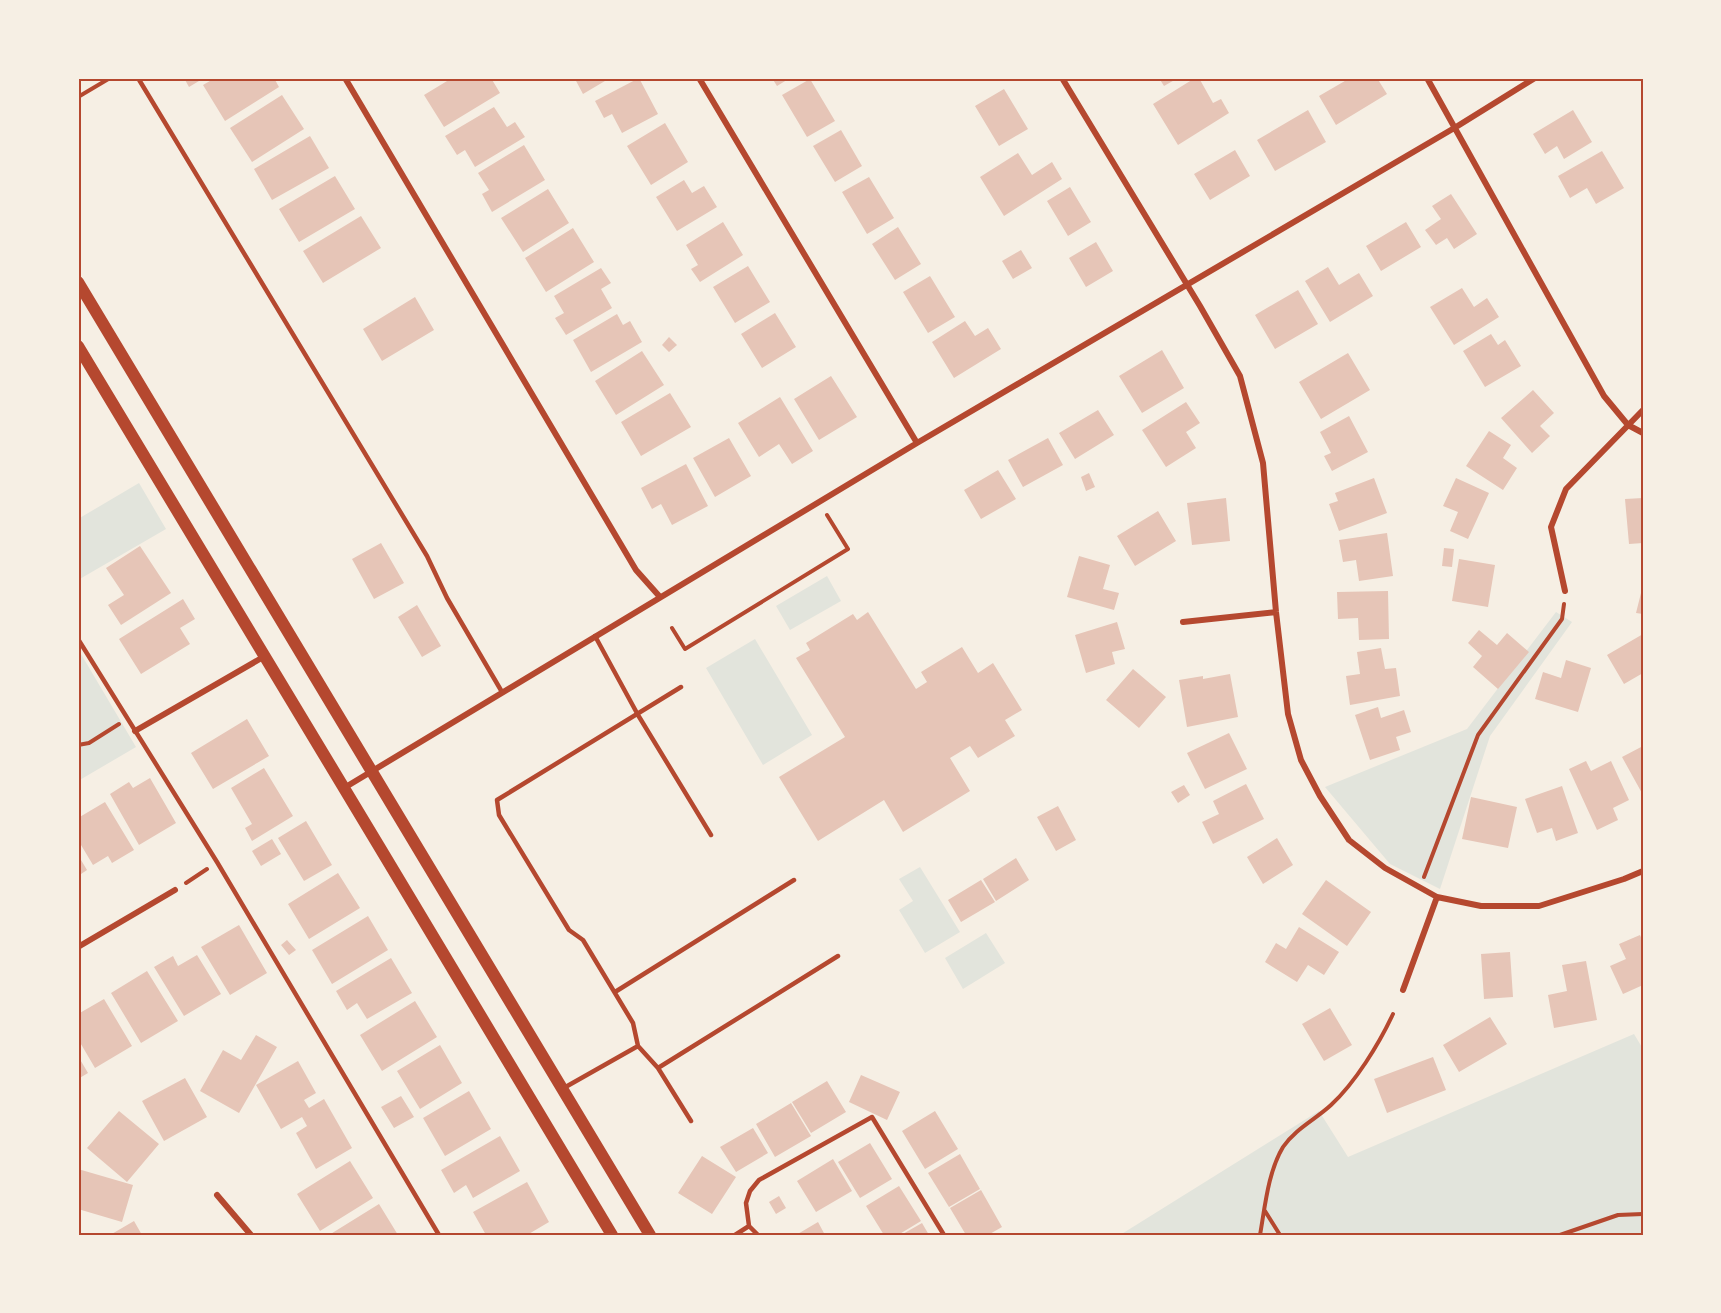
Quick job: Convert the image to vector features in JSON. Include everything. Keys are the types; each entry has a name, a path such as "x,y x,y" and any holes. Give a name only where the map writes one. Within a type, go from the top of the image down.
{"main road":[{"path":"78,282 650,1235"},
{"path":"78,345 612,1235"}],"street":[{"path":"345,78 636,570 660,597"},
{"path":"699,78 917,443"},
{"path":"1062,78 1240,376 1263,463 1276,612 1288,714 1301,760 1320,796 1349,840 1385,868 1437,897 1481,906 1539,906 1643,871"},
{"path":"1427,78 1604,396 1628,425 1643,433"},
{"path":"343,789 917,443 1456,127 1535,78"},
{"path":"1565,591 1551,527 1566,489 1643,410"},
{"path":"1183,622 1276,612"},
{"path":"135,731 266,656"},
{"path":"78,947 175,890"},
{"path":"1403,990 1437,897"},
{"path":"217,1195 251,1235"}],"lane":[{"path":"138,78 427,556 447,598 502,692"},
{"path":"595,636 638,715 711,836"},
{"path":"78,639 217,862 439,1235"},
{"path":"681,687 497,800 500,815 569,930 583,940 633,1023 638,1046 658,1068 691,1121"},
{"path":"615,992 794,880"},
{"path":"658,1068 838,956"},
{"path":"562,1089 638,1046"},
{"path":"758,1235 749,1226 746,1203 750,1191 759,1180 872,1117 944,1235"},
{"path":"735,1235 749,1226"}],"path":[{"path":"78,97 110,78"},
{"path":"672,628 686,649 848,549 827,515"},
{"path":"1422,879 1478,735 1562,619 1565,591"},
{"path":"78,745 89,743 128,719"},
{"path":"175,890 217,862"},
{"path":"1260,1235 1273,1172 1282,1149 1289,1138 1343,1094 1364,1064 1393,1014"},
{"path":"1264,1211 1280,1235"},
{"path":"1560,1235 1618,1215 1643,1214"}],"shaded area":[{"path":"139,483 166,529 78,580 78,519"},
{"path":"827,576 841,601 790,630 776,606"},
{"path":"1556,612 1572,622 1490,736 1440,889 1390,864 1325,787 1467,729"},
{"path":"755,639 812,735 763,765 706,668"},
{"path":"78,649 136,747 78,781"},
{"path":"920,867 960,932 925,953 899,910 913,901 899,879"},
{"path":"986,933 1005,963 963,989 945,958"},
{"path":"1634,1034 1643,1049 1643,1235 1120,1235 1319,1111 1348,1157"}],"building":[{"path":"184,78 204,78 189,87"},
{"path":"215,78 274,78 279,87 225,121 203,85"},
{"path":"452,78 491,78 500,93 444,127 424,95"},
{"path":"610,78 583,94 575,79"},
{"path":"639,78 658,114 622,133 612,114 604,118 595,101"},
{"path":"772,78 790,78 777,86"},
{"path":"1159,78 1178,78 1164,86"},
{"path":"1195,78 1199,78 1213,103 1221,99 1229,113 1178,145 1153,104"},
{"path":"1350,78 1377,78 1387,94 1336,125 1319,96"},
{"path":"810,79 835,121 807,137 782,95"},
{"path":"1004,89 1028,129 999,146 975,106"},
{"path":"282,95 304,129 252,162 230,128"},
{"path":"494,107 507,127 515,122 525,137 475,167 465,150 457,155 445,136"},
{"path":"1308,110 1326,142 1275,171 1257,140"},
{"path":"1573,110 1592,142 1564,159 1557,146 1545,154 1533,134"},
{"path":"665,123 688,162 651,185 627,146"},
{"path":"841,130 862,166 835,182 813,146"},
{"path":"310,136 329,168 272,200 254,169"},
{"path":"524,145 545,180 492,212 482,194 489,190 478,173"},
{"path":"1235,150 1250,176 1210,200 1194,174"},
{"path":"1602,151 1624,188 1596,204 1587,188 1570,198 1558,176"},
{"path":"1018,153 1032,175 1052,162 1062,179 1004,216 980,177"},
{"path":"335,176 355,209 299,242 279,209"},
{"path":"869,177 894,218 867,234 842,192"},
{"path":"684,180 692,193 704,186 717,207 677,231 656,197"},
{"path":"1070,187 1091,222 1068,236 1047,201"},
{"path":"548,189 569,223 523,252 501,218"},
{"path":"1451,194 1477,234 1454,249 1447,238 1436,245 1425,230 1441,219 1432,206"},
{"path":"361,216 381,248 323,283 303,251"},
{"path":"723,222 743,255 700,282 691,269 698,265 686,245"},
{"path":"1406,222 1421,247 1381,271 1366,246"},
{"path":"898,227 921,264 895,280 872,244"},
{"path":"573,228 594,262 546,292 525,258"},
{"path":"1096,242 1113,271 1086,287 1069,258"},
{"path":"1021,250 1032,268 1013,279 1002,261"},
{"path":"748,266 770,302 735,323 713,287"},
{"path":"1328,267 1339,285 1359,273 1373,296 1330,322 1305,281"},
{"path":"601,268 611,283 601,289 612,308 566,335 555,318 564,313 554,296"},
{"path":"930,276 955,317 928,333 903,292"},
{"path":"1462,288 1474,307 1487,298 1499,317 1454,345 1430,307"},
{"path":"1298,290 1318,324 1275,349 1255,315"},
{"path":"415,297 434,330 382,361 363,329"},
{"path":"775,313 796,347 762,368 741,334"},
{"path":"617,314 623,325 630,321 642,342 591,372 573,340"},
{"path":"965,321 975,336 988,328 1001,349 954,378 932,342"},
{"path":"1491,334 1498,345 1505,340 1521,366 1485,387 1463,351"},
{"path":"669,337 677,345 669,352 662,345"},
{"path":"1162,350 1184,388 1142,413 1119,376"},
{"path":"642,351 664,385 616,415 595,381"},
{"path":"1348,353 1370,390 1321,419 1299,382"},
{"path":"831,376 857,417 819,440 794,399"},
{"path":"1533,390 1554,413 1540,426 1550,436 1532,453 1501,418"},
{"path":"670,393 691,427 641,456 621,422"},
{"path":"780,397 813,451 792,464 779,444 759,457 738,423"},
{"path":"1186,402 1200,423 1186,432 1196,448 1166,467 1142,430"},
{"path":"1098,410 1114,435 1075,459 1059,433"},
{"path":"1349,416 1368,452 1332,471 1324,456 1331,453 1320,432"},
{"path":"1489,431 1511,445 1503,458 1517,468 1503,490 1466,466"},
{"path":"729,438 751,476 715,497 693,458"},
{"path":"1048,438 1063,465 1023,487 1008,460"},
{"path":"686,464 708,506 672,525 661,504 652,509 641,488"},
{"path":"998,470 1016,499 981,519 964,490"},
{"path":"1089,473 1095,487 1086,491 1081,477"},
{"path":"1374,478 1387,513 1339,531 1329,504 1338,501 1335,493"},
{"path":"1456,478 1489,493 1468,539 1450,531 1458,512 1443,506"},
{"path":"1226,498 1230,541 1192,545 1187,503"},
{"path":"1643,498 1643,543 1629,544 1625,499"},
{"path":"1158,511 1176,541 1135,566 1117,536"},
{"path":"1387,533 1393,576 1359,581 1356,560 1343,562 1339,540"},
{"path":"381,543 404,583 374,599 352,559"},
{"path":"140,546 171,593 121,625 108,605 124,595 106,568"},
{"path":"1444,548 1454,549 1452,567 1442,566"},
{"path":"1079,556 1110,565 1103,589 1119,593 1114,610 1067,597"},
{"path":"1459,559 1495,565 1488,607 1452,601"},
{"path":"1643,589 1643,614 1636,613"},
{"path":"1388,591 1389,639 1359,640 1358,618 1338,619 1337,592"},
{"path":"183,599 195,619 180,628 190,644 141,674 119,639"},
{"path":"417,605 441,646 422,657 398,617"},
{"path":"868,612 916,689 927,682 921,672 962,647 978,673 993,663 1022,710 1005,720 1015,736 978,758 970,746 950,758 970,791 903,832 884,800 818,841 779,777 845,737 796,658 810,650 806,643 853,614 857,620"},
{"path":"1117,622 1125,649 1112,652 1115,664 1086,673 1075,635"},
{"path":"1479,630 1497,645 1507,633 1529,652 1498,689 1473,667 1482,656 1468,643"},
{"path":"1643,634 1643,673 1624,684 1607,655"},
{"path":"1381,648 1385,669 1396,668 1400,696 1350,705 1346,676 1360,674 1357,652"},
{"path":"1566,660 1591,668 1578,712 1535,699 1543,672 1561,678"},
{"path":"1133,669 1166,697 1139,728 1106,700"},
{"path":"1230,674 1238,717 1187,727 1179,680 1203,676 1203,679"},
{"path":"1378,707 1381,718 1404,710 1411,732 1396,737 1400,750 1370,760 1355,715"},
{"path":"247,719 269,756 213,789 191,753"},
{"path":"1229,733 1247,769 1205,789 1187,753"},
{"path":"1643,746 1643,795 1622,757"},
{"path":"1586,761 1591,771 1611,761 1629,800 1613,808 1618,820 1597,830 1569,769"},
{"path":"264,768 293,816 252,841 245,828 252,824 231,788"},
{"path":"150,778 176,823 139,845 110,794 129,782 133,788"},
{"path":"1246,784 1264,819 1213,844 1202,822 1219,814 1213,801"},
{"path":"1184,785 1190,795 1178,803 1171,792"},
{"path":"1562,786 1578,833 1556,841 1552,828 1537,833 1525,799"},
{"path":"1471,797 1517,807 1508,848 1462,839"},
{"path":"105,802 134,850 112,863 108,856 93,865 78,840 78,818"},
{"path":"1058,806 1076,840 1056,851 1037,817"},
{"path":"306,821 332,865 304,881 278,838"},
{"path":"1277,838 1293,865 1263,884 1247,857"},
{"path":"272,839 281,854 261,866 252,851"},
{"path":"78,855 87,870 78,876"},
{"path":"1016,858 1029,880 996,901 983,879"},
{"path":"338,873 360,908 309,939 288,904"},
{"path":"981,880 995,902 961,922 948,900"},
{"path":"1326,880 1371,912 1347,946 1302,914"},
{"path":"368,916 388,950 332,984 312,950"},
{"path":"239,925 267,973 230,995 201,947"},
{"path":"1299,927 1339,952 1324,975 1308,965 1297,982 1265,962 1276,943 1286,949"},
{"path":"1640,935 1643,942 1643,985 1623,994 1610,966 1626,959 1619,944"},
{"path":"287,940 296,950 289,955 281,945"},
{"path":"1510,952 1513,997 1484,999 1481,954"},
{"path":"197,955 221,994 184,1016 154,967 173,956 178,966"},
{"path":"391,958 412,993 367,1019 357,1003 347,1010 336,991"},
{"path":"1586,961 1597,1020 1554,1028 1548,995 1567,991 1562,965"},
{"path":"147,971 178,1021 141,1043 111,993"},
{"path":"104,999 132,1046 95,1068 78,1039 78,1014"},
{"path":"415,1001 437,1037 382,1071 360,1035"},
{"path":"1330,1008 1352,1045 1324,1061 1302,1024"},
{"path":"1490,1017 1507,1044 1459,1072 1443,1045"},
{"path":"256,1035 277,1047 239,1113 200,1091 223,1050 241,1060"},
{"path":"440,1045 462,1083 420,1109 397,1071"},
{"path":"78,1056 88,1073 78,1079"},
{"path":"1433,1057 1446,1090 1387,1113 1374,1079"},
{"path":"298,1061 316,1093 304,1100 309,1108 324,1099 352,1148 316,1169 296,1133 307,1126 302,1117 281,1129 256,1085"},
{"path":"861,1075 900,1092 887,1120 849,1102"},
{"path":"185,1078 207,1117 164,1141 142,1101"},
{"path":"827,1081 846,1112 811,1133 792,1102"},
{"path":"469,1091 491,1129 445,1156 423,1118"},
{"path":"401,1096 414,1117 394,1128 381,1107"},
{"path":"791,1103 811,1136 775,1157 756,1124"},
{"path":"119,1111 159,1144 127,1182 87,1148"},
{"path":"935,1111 958,1149 925,1169 902,1131"},
{"path":"753,1128 768,1153 736,1172 720,1147"},
{"path":"500,1136 520,1171 473,1198 466,1185 454,1193 441,1170"},
{"path":"870,1143 892,1179 860,1198 838,1162"},
{"path":"960,1154 980,1189 949,1207 928,1173"},
{"path":"702,1156 736,1177 712,1214 678,1193"},
{"path":"833,1159 852,1191 816,1212 797,1181"},
{"path":"350,1161 373,1198 320,1231 297,1194"},
{"path":"78,1169 133,1185 122,1222 78,1209"},
{"path":"527,1182 549,1222 527,1235 486,1235 473,1212"},
{"path":"899,1186 921,1221 898,1235 884,1235 866,1206"},
{"path":"981,1190 1002,1227 988,1235 966,1235 950,1208"},
{"path":"779,1196 786,1208 776,1214 769,1202"},
{"path":"379,1204 398,1235 329,1235"},
{"path":"134,1221 142,1235 110,1235"},
{"path":"818,1222 825,1235 796,1235"},
{"path":"922,1223 929,1235 901,1235"}]}
